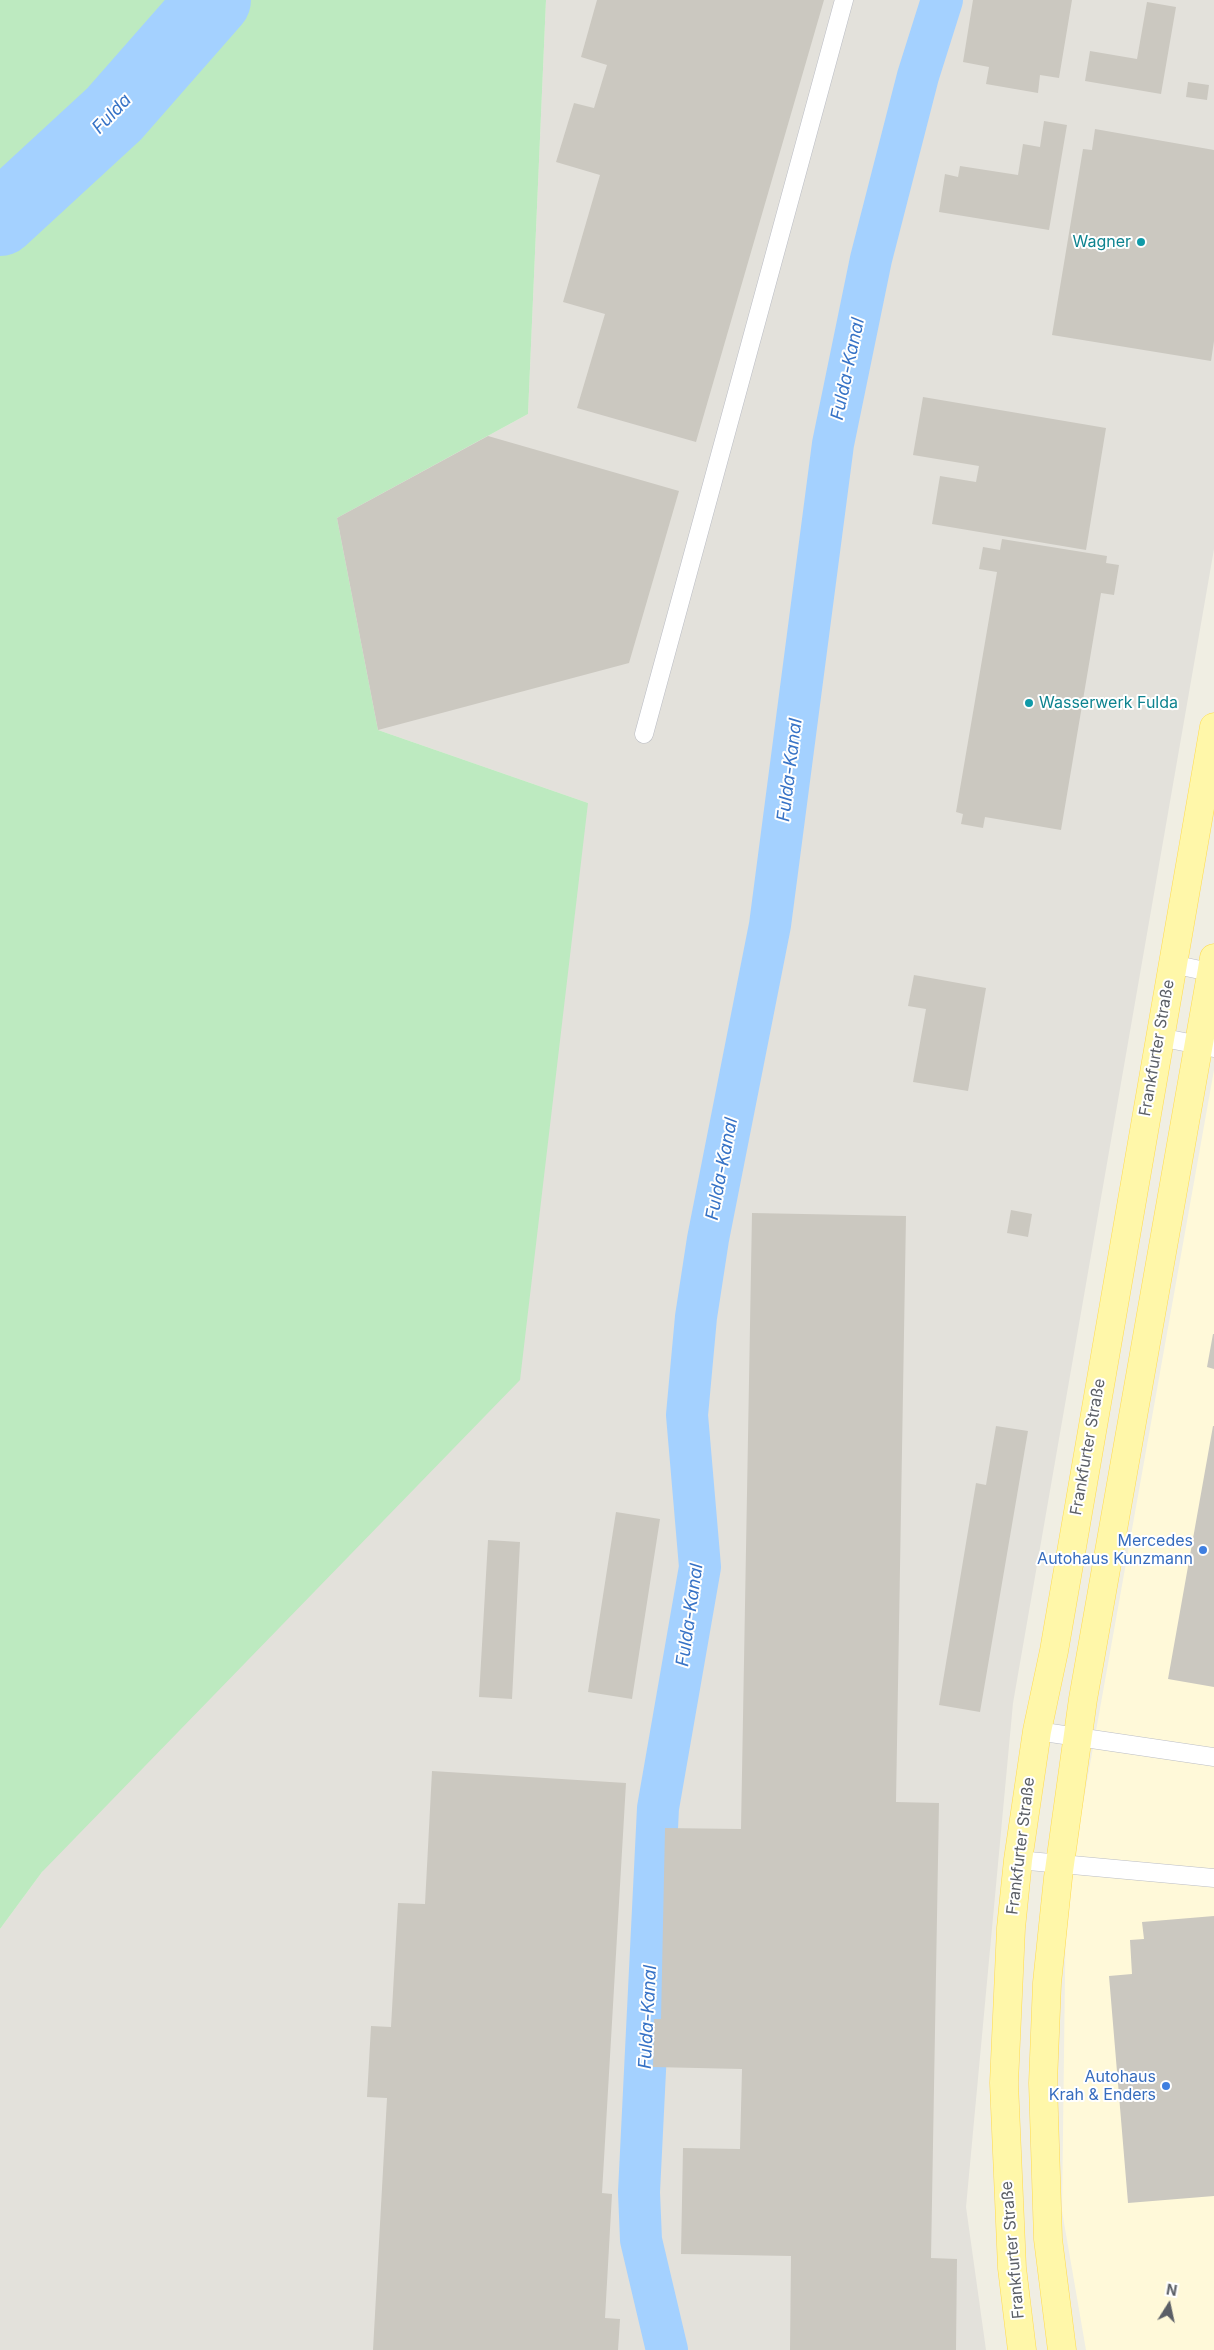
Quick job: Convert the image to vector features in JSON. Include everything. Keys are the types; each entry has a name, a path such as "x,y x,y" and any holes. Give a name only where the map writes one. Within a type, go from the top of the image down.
{"main road":[{"name":"Frankfurter Straße","path":"1022,2350 1012,2268 1004,2083 1010,1928 1018,1860 1037,1731 1054,1651 1214,727"},
{"path":"1062,2350 1048,2239 1043,2083 1048,1983 1060,1865 1078,1737 1206,1047 1213,968"}],"lane":[{"path":"644,734 844,0"},
{"path":"1172,964 1213,968"},
{"path":"1159,1038 1206,1047"},
{"path":"1037,1731 1214,1757"},
{"path":"1018,1860 1214,1878"}],"shaded area":[{"path":"546,0 1214,0 1214,549 1013,1703 966,2207 986,2350 0,2350 0,1929 42,1872 588,803 378,730 337,518 528,414"},
{"path":"1214,1070 1214,2350 1086,2350 1062,2211 1066,1899"}],"green space":[{"path":"0,0 546,0 528,414 337,518 378,730 588,803 520,1380 42,1872 0,1929"}],"building":[{"path":"597,0 824,0 696,442 577,408 605,314 563,302 600,175 556,162 574,103 594,108 607,65 581,57"},
{"path":"973,0 1072,0 1059,78 1040,75 1038,93 986,84 989,67 963,62"},
{"path":"1147,2 1176,7 1161,94 1085,81 1090,51 1137,59"},
{"path":"1188,82 1209,85 1207,100 1186,97"},
{"path":"1044,121 1067,125 1049,230 939,212 945,174 958,177 960,166 1018,175 1023,144 1040,147"},
{"name":"Wagner","path":"1095,129 1214,150 1214,341 1211,361 1052,335 1083,149 1092,150"},
{"path":"923,397 1106,428 1086,550 932,524 940,476 976,482 979,466 913,455"},
{"path":"488,436 679,491 629,663 378,730 337,518"},
{"name":"Wasserwerk Fulda","path":"1002,539 1107,556 1106,563 1119,565 1114,595 1101,593 1061,830 985,817 983,828 961,824 963,814 956,812 997,572 979,569 983,547 1000,550"},
{"path":"914,975 986,988 968,1091 913,1082 926,1009 908,1006"},
{"path":"1011,1210 1032,1214 1028,1237 1007,1233"},
{"path":"752,1213 906,1216 896,1802 939,1803 931,2258 957,2259 956,2350 790,2350 791,2256 681,2254 683,2148 740,2149 742,2069 653,2067 654,2019 661,2019 665,1828 741,1829"},
{"path":"1214,1334 1214,1369 1207,1367"},
{"path":"996,1426 1028,1431 980,1712 939,1705 976,1483 986,1485"},
{"name":"Mercedes Autohaus Kunzmann","path":"1214,1426 1214,1687 1168,1679"},
{"path":"616,1512 660,1519 632,1699 588,1692"},
{"path":"488,1540 520,1542 512,1699 479,1697"},
{"path":"432,1771 626,1783 602,2193 612,2194 605,2318 620,2319 618,2350 373,2350 387,2098 367,2097 371,2026 391,2027 398,1903 425,1904"},
{"name":"Autohaus Krah & Enders","path":"1214,1916 1214,2196 1128,2203 1109,1976 1132,1974 1130,1940 1144,1939 1142,1922"}],"waterway":[{"name":"Fulda","path":"0,219 114,114 214,0"},
{"name":"Fulda-Kanal","path":"667,2350 641,2240 639,2192 658,1808 700,1567 687,1415 696,1317 708,1239 770,925 833,444 871,259 918,76 942,0"}],"place":[{"name":"Wagner","path":"1141,242"},
{"name":"Wasserwerk Fulda","path":"1029,703"},
{"name":"Mercedes Autohaus Kunzmann","path":"1203,1550"},
{"name":"Autohaus Krah & Enders","path":"1166,2086"}]}
